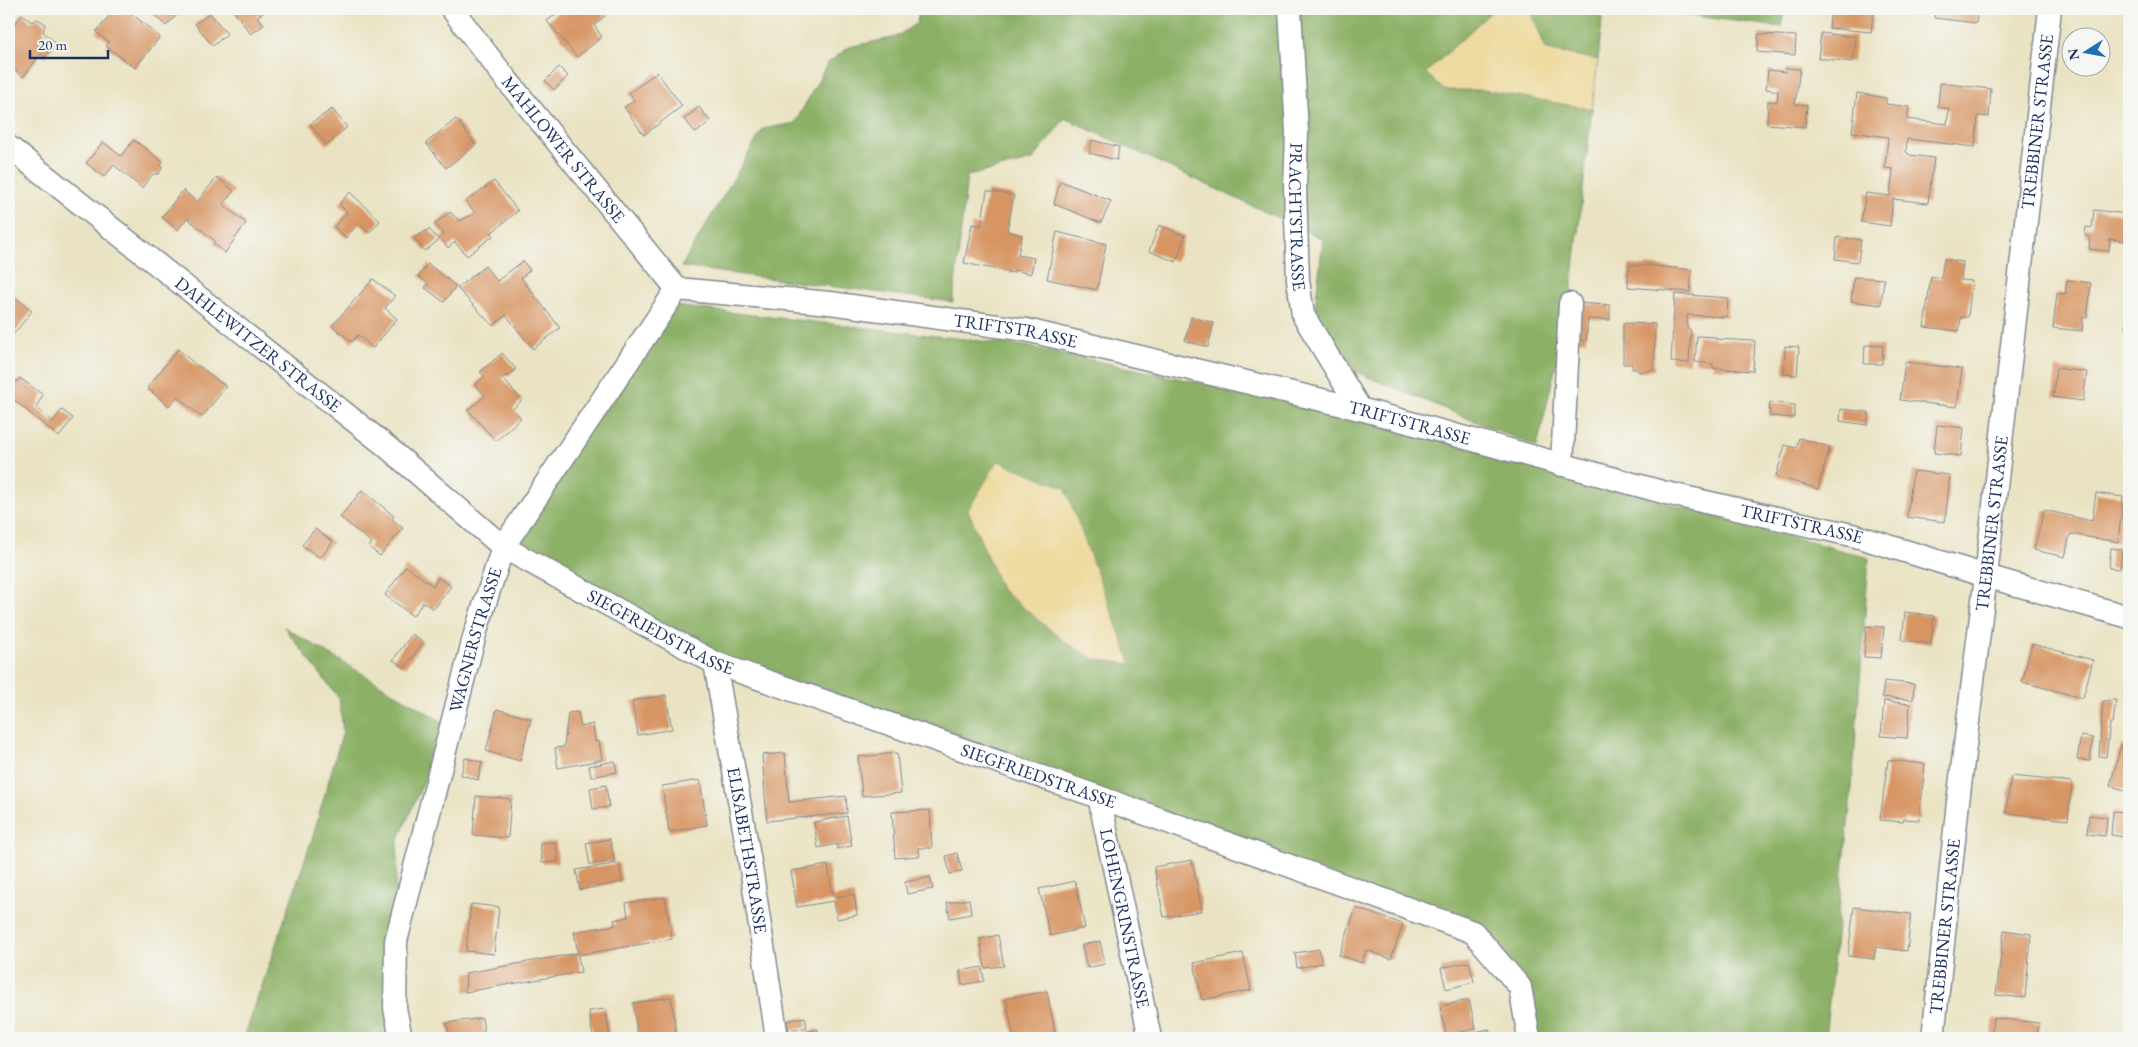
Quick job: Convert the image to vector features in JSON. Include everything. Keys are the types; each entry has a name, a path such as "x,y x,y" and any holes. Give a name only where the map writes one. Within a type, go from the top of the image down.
{"street":[{"name":"MAHLOWER STRASSE","path":"452,9 502,74 677,289"},
{"name":"PRACHTSTRASSE","path":"1290,9 1298,132 1295,187 1298,280 1303,315 1360,409"},
{"name":"TREBBINER STRASSE","path":"1932,1038 2050,9"},
{"name":"DAHLEWITZER STRASSE","path":"9,147 386,446 503,547"},
{"name":"TRIFTSTRASSE","path":"677,289 830,303 1026,330 1360,409 1666,493 1856,536 2129,617"},
{"name":"WAGNERSTRASSE","path":"401,1038 396,1008 396,941 475,634 503,547 677,289"},
{"path":"1562,465 1570,304"},
{"name":"SIEGFRIEDSTRASSE","path":"503,547 716,664 1099,798 1473,932 1520,987 1529,1038"},
{"name":"ELISABETHSTRASSE","path":"716,664 752,874 777,1038"},
{"name":"LOHENGRINSTRASSE","path":"1099,798 1150,1038"}],"green space":[{"path":"919,9 1494,9 1426,73 1444,90 1483,90 1592,109 1570,304 1537,447 1356,372 1314,317 1323,239 1065,118 1033,160 967,176 953,302 681,267 763,129 795,123 828,63 849,47 896,37 917,23"},
{"path":"1535,9 1603,9 1598,60 1546,50 1531,11"},
{"path":"1638,9 1784,9 1782,27"},
{"path":"656,304 1025,346 1353,415 1545,470 1869,558 1852,787 1825,1038 1529,1038 1520,987 1473,932 715,663 503,547","holes":["1065,642 1131,664 1094,659"]},
{"path":"284,627 448,725 398,841 389,1017 390,1038 244,1038 313,836 343,731 339,698"}],"sand":[{"path":"1494,9 1535,9 1531,11 1546,50 1598,60 1592,109 1483,90 1444,90 1426,73"},
{"path":"998,461 1065,488 1131,664 1094,659 1065,642 1001,589 968,510"}],"building":[{"path":"115,9 126,9 160,37 135,68 106,46 109,42 96,32"},
{"path":"148,9 178,9 180,12 166,26"},
{"path":"232,9 268,9 257,17 264,25 251,34"},
{"path":"563,9 599,9 605,16 594,25 602,37 577,57 547,21"},
{"path":"1831,9 1874,9 1871,32 1829,28"},
{"path":"1936,9 1978,9 1976,23 1934,18"},
{"path":"210,13 227,34 213,46 195,24"},
{"path":"22,14 31,22 38,19 45,24 43,32 56,43 45,57 41,54 23,77 9,65 9,35 11,32 9,31"},
{"path":"1821,33 1856,37 1853,62 1818,58"},
{"path":"1759,34 1796,36 1795,55 1757,52"},
{"path":"559,67 568,76 554,90 545,81"},
{"path":"1786,68 1800,69 1795,104 1807,105 1805,127 1767,124 1768,101 1777,102 1778,91 1766,89 1768,70 1785,72"},
{"path":"657,72 682,106 644,135 624,107 634,101 629,93"},
{"path":"1940,83 1991,89 1989,117 1978,116 1975,147 1907,139 1906,152 1910,155 1934,158 1928,203 1893,199 1890,226 1861,222 1866,193 1890,196 1893,169 1885,168 1888,137 1852,132 1857,93 1886,98 1886,104 1909,107 1907,119 1947,124 1949,109 1938,107"},
{"path":"699,107 710,121 696,133 684,119"},
{"path":"332,109 347,127 327,145 310,124"},
{"path":"456,119 476,145 446,168 426,143"},
{"path":"134,140 163,162 161,165 162,169 158,174 153,174 142,188 114,165 104,177 86,163 103,142 121,156"},
{"path":"1092,140 1119,147 1117,160 1089,153"},
{"path":"217,177 234,191 223,204 246,223 225,253 213,243 215,241 187,218 178,230 162,217 183,190 197,202"},
{"path":"494,181 518,211 491,233 493,236 467,256 455,242 448,248 440,238 444,235 435,224 450,212 460,221 475,213 466,201"},
{"path":"1060,181 1111,201 1101,223 1054,204"},
{"path":"987,191 1014,195 1007,231 1022,235 1018,255 1034,258 1031,274 1014,270 1014,273 964,263 972,224 981,226"},
{"path":"350,192 380,221 369,233 359,223 346,238 334,227 347,212 339,204"},
{"path":"2094,210 2128,214 2124,241 2110,239 2109,251 2089,249 2090,237 2085,236 2086,227 2092,228"},
{"path":"1159,225 1185,236 1176,262 1149,251"},
{"path":"429,229 439,240 425,251 414,238"},
{"path":"1057,232 1106,244 1097,290 1047,279"},
{"path":"1837,237 1861,240 1858,262 1835,259"},
{"path":"1944,259 1963,262 1961,280 1972,281 1968,317 1961,317 1959,331 1924,327 1931,276 1941,278"},
{"path":"523,261 530,270 521,278 560,328 533,349 506,315 493,326 457,288 485,266 497,281"},
{"path":"428,264 456,286 444,302 425,288 428,284 419,276"},
{"path":"1629,265 1692,270 1690,292 1628,287"},
{"path":"1854,277 1884,279 1881,305 1851,301"},
{"path":"373,279 395,296 385,308 397,319 373,348 358,335 352,342 332,326"},
{"path":"2067,280 2091,283 2087,318 2083,317 2082,331 2053,328 2057,293 2065,294"},
{"path":"9,292 32,311 9,340"},
{"path":"1675,294 1728,298 1727,317 1687,315 1687,328 1691,330 1689,363 1671,362"},
{"path":"2128,298 2129,328 2126,328"},
{"path":"1575,303 1610,305 1610,320 1588,319 1586,341 1573,340"},
{"path":"1191,317 1214,323 1208,347 1185,341"},
{"path":"1623,323 1655,324 1654,370 1639,372 1636,369 1632,369 1632,364 1623,364"},
{"path":"1697,336 1755,341 1753,371 1713,368 1713,364 1695,362"},
{"path":"1865,345 1883,346 1882,364 1864,364"},
{"path":"1785,346 1799,347 1797,375 1784,374"},
{"path":"178,349 197,366 226,387 202,417 177,397 169,406 147,388"},
{"path":"502,353 516,369 507,377 505,375 502,378 522,400 513,409 521,418 496,441 468,410 485,396 475,385 484,376 480,372"},
{"path":"1905,362 1962,369 1957,407 1900,400"},
{"path":"2056,368 2087,372 2083,401 2053,397"},
{"path":"20,378 43,395 36,407 53,422 62,410 73,418 59,437 9,396 9,390"},
{"path":"1770,402 1795,405 1794,418 1769,416"},
{"path":"1841,409 1869,412 1867,425 1840,421"},
{"path":"1937,425 1964,428 1961,456 1934,453"},
{"path":"1799,438 1830,447 1818,489 1776,476 1785,445 1796,448"},
{"path":"1913,471 1950,475 1945,522 1907,517"},
{"path":"362,490 394,516 392,519 403,528 380,556 369,547 372,543 340,517"},
{"path":"2096,493 2123,497 2118,542 2070,534 2065,557 2034,550 2044,510 2092,521"},
{"path":"315,529 333,542 320,558 302,545"},
{"path":"2111,548 2122,549 2120,569 2109,568"},
{"path":"406,566 433,586 438,578 451,586 434,609 423,602 413,616 385,595"},
{"path":"1905,612 1934,616 1931,644 1902,640"},
{"path":"1866,626 1884,627 1881,658 1864,657"},
{"path":"412,634 423,642 405,668 393,660"},
{"path":"2032,644 2093,660 2083,698 2022,682"},
{"path":"1884,681 1914,684 1913,700 1882,697"},
{"path":"666,695 672,729 638,735 632,701"},
{"path":"2116,700 2113,723 2110,723 2106,757 2099,756 2103,701"},
{"path":"1884,701 1910,704 1907,738 1881,736"},
{"path":"497,709 531,719 520,761 486,751"},
{"path":"578,712 581,727 593,724 595,742 599,741 602,760 558,768 555,748 564,747 568,713"},
{"path":"2081,736 2093,738 2090,761 2077,760"},
{"path":"2121,745 2129,748 2129,791 2110,786"},
{"path":"785,753 789,802 846,796 847,813 767,821 762,755"},
{"path":"897,753 901,793 862,796 858,757"},
{"path":"465,758 482,762 478,780 461,775"},
{"path":"1888,760 1925,764 1919,820 1904,819 1903,822 1880,820"},
{"path":"615,761 617,772 591,777 589,766"},
{"path":"2011,776 2072,782 2068,820 2006,813"},
{"path":"700,780 707,825 669,832 662,786"},
{"path":"606,785 609,807 593,809 590,788"},
{"path":"476,796 511,799 508,838 473,835"},
{"path":"930,810 932,848 918,848 920,856 895,858 892,812"},
{"path":"2113,811 2127,812 2125,837 2111,835"},
{"path":"2089,815 2107,817 2105,836 2087,834"},
{"path":"847,816 852,846 837,849 837,844 818,848 814,822"},
{"path":"610,839 614,861 590,865 586,843"},
{"path":"556,842 558,862 542,863 540,843"},
{"path":"957,853 962,871 950,874 946,856"},
{"path":"1192,860 1202,911 1164,917 1154,867"},
{"path":"619,863 622,882 580,890 576,870"},
{"path":"828,865 833,897 854,894 857,915 837,919 834,901 797,907 791,871"},
{"path":"930,877 933,889 907,894 905,882"},
{"path":"1075,881 1085,928 1050,936 1039,889"},
{"path":"665,897 672,939 578,955 581,972 465,992 466,973 578,953 574,932 615,925 614,920 628,917 626,903"},
{"path":"969,899 971,914 950,918 947,903"},
{"path":"471,904 499,907 494,954 466,951"},
{"path":"1854,907 1911,914 1907,951 1876,947 1874,959 1848,956"},
{"path":"1356,908 1403,924 1391,959 1366,950 1362,963 1339,955"},
{"path":"2004,930 2031,934 2025,998 1996,995"},
{"path":"998,935 1004,966 985,968 980,939"},
{"path":"1100,941 1105,964 1087,968 1082,945"},
{"path":"1319,949 1322,963 1297,968 1295,953"},
{"path":"1243,953 1251,990 1202,1000 1194,963"},
{"path":"1469,962 1474,982 1446,989 1441,968"},
{"path":"982,967 984,981 962,985 960,971"},
{"path":"1047,991 1056,1038 1014,1038 1006,999"},
{"path":"671,997 677,1037 638,1038 633,1003"},
{"path":"1469,1000 1476,1029 1446,1035 1440,1006"},
{"path":"606,1009 610,1038 593,1038 589,1011"},
{"path":"805,1017 807,1027 789,1031 786,1021"},
{"path":"482,1018 485,1038 450,1038 447,1023"},
{"path":"1993,1018 2039,1023 2037,1038 1991,1038"},
{"path":"818,1029 820,1038 798,1038 797,1034"},
{"path":"1489,1029 1491,1038 1467,1038 1466,1034"},
{"path":"1239,1034 1239,1038 1223,1038 1223,1037"}]}
